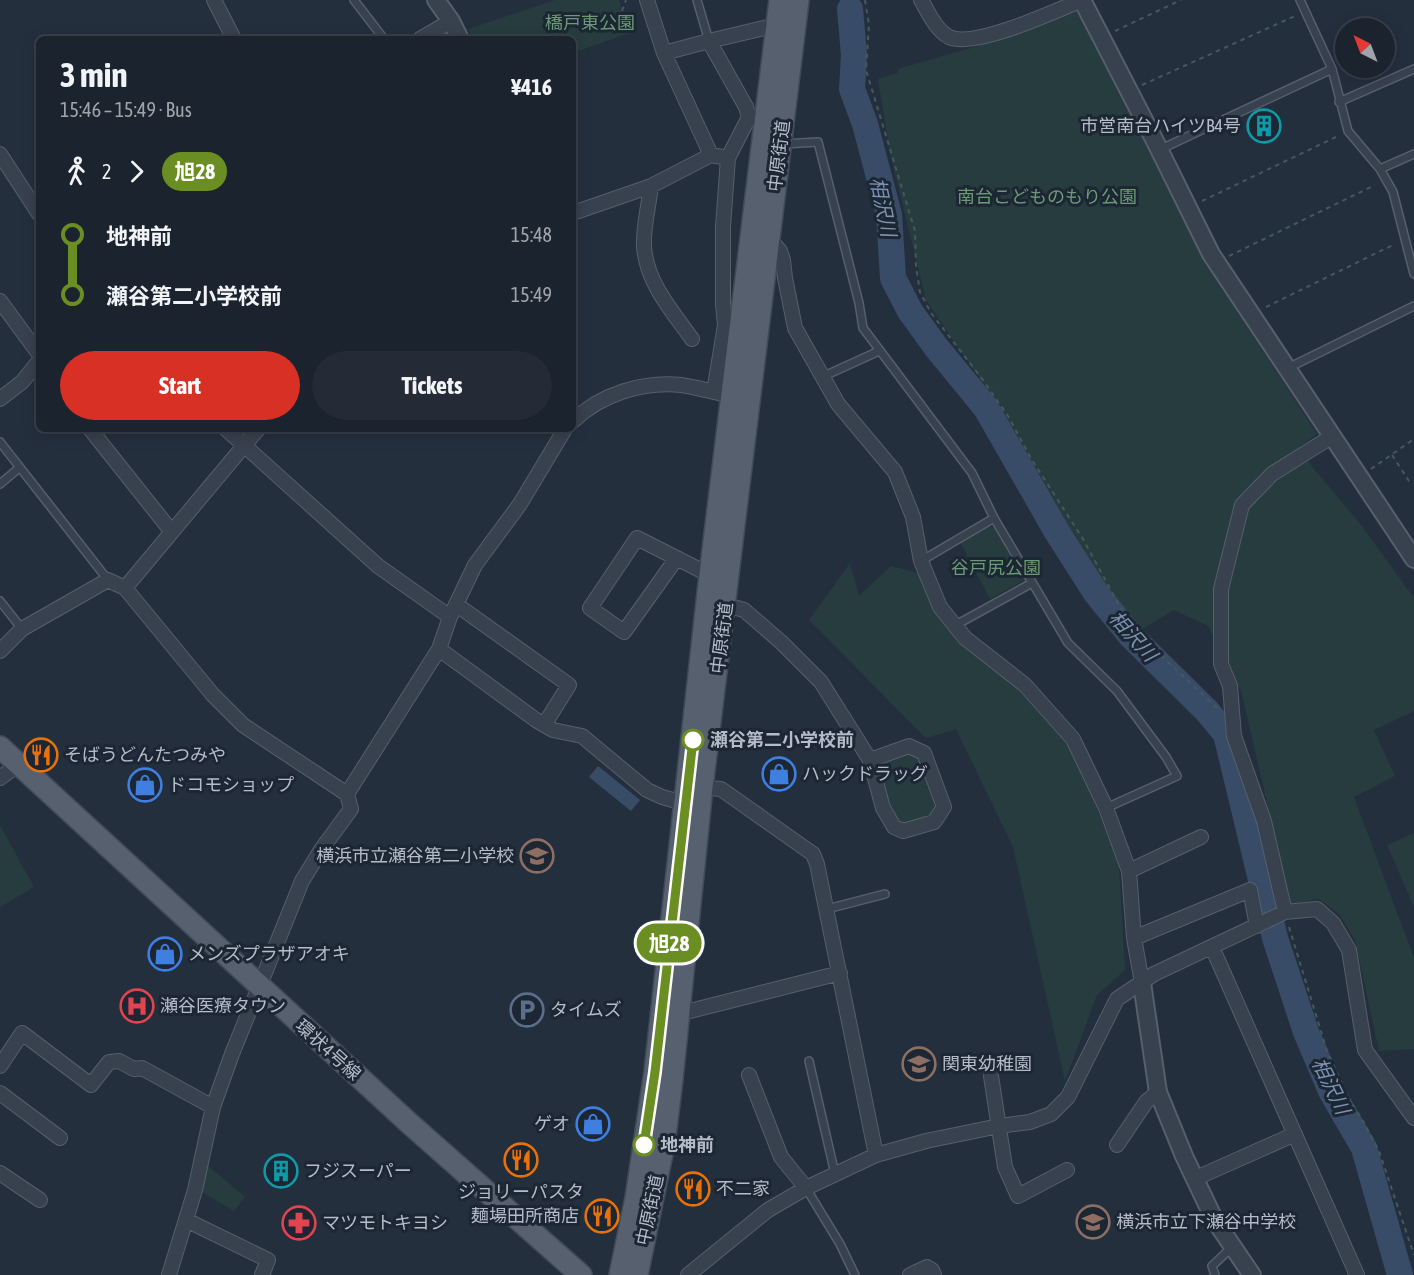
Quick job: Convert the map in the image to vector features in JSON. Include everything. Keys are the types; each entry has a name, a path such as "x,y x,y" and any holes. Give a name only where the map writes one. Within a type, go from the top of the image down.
{"main road":[{"name":"中原街道","path":"620,1275 636,1198 694,796 726,605 761,235 758,118 780,0"},
{"name":"中原街道","path":"637,1275 664,1144 678,1014 724,394 780,144 798,0"},
{"name":"環状4号線","path":"0,747 573,1272"}],"street":[{"path":"214,0 232,36"},
{"path":"436,0 458,36"},
{"path":"647,0 664,53 711,155"},
{"path":"921,0 935,24 949,37 970,39 987,36 1082,0 1211,254 1414,559"},
{"path":"425,36 451,21"},
{"path":"664,53 777,25"},
{"path":"576,418 604,400 625,391 654,385 682,385 724,394 723,227 728,158 758,118 746,107 709,41"},
{"path":"0,154 36,209"},
{"path":"576,212 651,186 711,155 728,158"},
{"path":"651,186 644,244 648,268 665,302 692,339"},
{"path":"761,235 780,251 795,328 822,377 838,404 894,472 913,517 921,561 940,607 965,638 1025,685 1072,739 1106,808 1129,871 1134,938 1158,1092 1194,1179 1214,1219 1252,1275"},
{"path":"0,302 36,350"},
{"path":"0,399 22,382 36,365"},
{"path":"92,432 172,532"},
{"path":"229,432 378,566 454,611 569,685 544,724"},
{"path":"125,588 256,432"},
{"path":"347,794 439,649 475,565 520,504 563,432"},
{"path":"1281,914 1264,821 1233,736 1230,686 1221,664 1221,590 1242,505 1272,474 1331,437"},
{"path":"676,559 624,632 590,608 637,538 710,575"},
{"path":"0,651 22,629 108,580 125,588 213,695 243,724 347,794 351,809 302,881 232,1054 213,1107 195,1190 169,1275"},
{"path":"726,605 744,610 821,681 870,760 883,808 894,827 903,831 934,822 944,807 924,753 909,746 870,760"},
{"path":"439,649 553,730 582,736 647,790 662,797 694,796 720,789 813,854 827,909 876,1155"},
{"path":"0,778 19,764"},
{"path":"1129,871 1201,837"},
{"path":"1134,938 1250,890 1260,925"},
{"path":"688,1275 768,1210 806,1188 876,1155 926,1141 1030,1122 1051,1114 1068,1097 1117,999 1154,974 1281,914 1317,909 1333,923 1349,950 1365,1050 1414,1118"},
{"path":"1212,947 1357,1275"},
{"path":"678,1014 840,972"},
{"path":"0,1066 22,1033 91,1085 109,1062 119,1061 134,1069 142,1068 213,1107"},
{"path":"749,1075 781,1157 806,1188"},
{"path":"991,1076 1005,1167 1018,1196 1067,1170"},
{"path":"1117,1145 1146,1102 1158,1092"},
{"path":"0,1093 60,1138"},
{"path":"1194,1179 1295,1134"},
{"path":"0,1173 40,1200"},
{"path":"186,1220 268,1260 262,1275"},
{"path":"910,1275 927,1267 934,1275"}],"lane":[{"path":"354,0 382,36"},
{"path":"697,0 709,41"},
{"path":"1300,0 1332,69 1348,131 1380,169 1392,192 1410,240 1414,274"},
{"path":"1159,150 1332,69"},
{"path":"1339,102 1414,69"},
{"path":"780,144 818,142 859,303 862,328 972,473 994,518 1068,643 1094,671 1117,691 1166,757 1177,776 1106,808"},
{"path":"1380,169 1414,154"},
{"path":"1286,369 1414,306"},
{"path":"822,377 879,351"},
{"path":"0,442 108,580"},
{"path":"0,484 19,468"},
{"path":"921,561 994,518"},
{"path":"954,626 1032,583"},
{"path":"0,601 22,629"},
{"path":"827,909 885,894"},
{"path":"809,1061 836,1174"},
{"path":"806,1188 840,1244 855,1275"},
{"path":"1215,1275 1212,1266 1233,1246"}],"path":[{"path":"622,11 626,0"},
{"path":"865,0 869,25 866,70 915,231 916,266 921,292 931,313 1008,416 1032,460 1083,539 1137,633 1218,709"},
{"path":"1112,33 1181,0"},
{"path":"1139,86 1305,11"},
{"path":"1197,203 1348,131"},
{"path":"1224,258 1386,180"},
{"path":"1258,311 1398,242 1410,240"},
{"path":"1367,472 1414,439"},
{"path":"1392,454 1409,481 1414,483"},
{"path":"1281,914 1327,1051 1348,1097 1364,1121 1378,1151 1414,1255"}],"green space":[{"name":"橋戸東公園","path":"555,0 619,0 629,33 576,52 576,36 471,36 468,29"},
{"name":"南台こどものもり公園","path":"1079,7 1151,146 1205,262 1317,434 1299,447 1313,468 1358,521 1414,598 1414,711 1374,730 1395,776 1354,797 1414,958 1414,1049 1379,1051 1355,940 1340,915 1319,899 1291,904 1241,691 1208,626 1174,610 1126,639 1030,489 987,390 926,300 890,153 878,79 898,73 898,69 981,45"},
{"name":"谷戸尻公園","path":"987,525 997,529 1026,579 990,599 960,542"},
{"path":"850,563 859,596 891,566 922,574 969,647 1017,688 1072,747 1119,864 1125,970 1097,995 1065,1081 1013,847 956,729 926,738 809,620"},
{"path":"906,752 918,756 939,805 932,816 904,825 897,821 888,806 877,763"},
{"path":"0,825 34,887 0,907"},
{"path":"1414,833 1414,907 1387,845"},
{"path":"208,1166 245,1197 234,1211 200,1191"}],"water":[{"path":"598,766 640,800 631,811 589,777"}],"waterway":[{"name":"相沢川","path":"850,9 854,55 852,89 865,124 889,215 893,278 910,311 986,408 1057,532 1096,593 1131,636 1207,711 1226,734 1275,938 1306,1032 1331,1091 1364,1148 1400,1275"}],"bus line":[{"name":"旭28","path":"644,1145 655,1072 693,740"}],"place":[{"name":"市営南台ハイツB4号","path":"1264,126"},
{"name":"瀬谷第二小学校前","path":"693,740"},
{"name":"そばうどんたつみや","path":"41,755"},
{"name":"ハックドラッグ","path":"779,774"},
{"name":"ドコモショップ","path":"145,785"},
{"name":"横浜市立瀬谷第二小学校","path":"537,856"},
{"name":"メンズプラザアオキ","path":"165,954"},
{"name":"瀬谷医療タウン","path":"137,1006"},
{"name":"タイムズ","path":"527,1010"},
{"name":"関東幼稚園","path":"919,1064"},
{"name":"ゲオ","path":"593,1124"},
{"name":"地神前","path":"644,1145"},
{"name":"ジョリーパスタ","path":"521,1160"},
{"name":"フジスーパー","path":"281,1171"},
{"name":"不二家","path":"693,1189"},
{"name":"麺場田所商店","path":"602,1216"},
{"name":"横浜市立下瀬谷中学校","path":"1093,1222"},
{"name":"マツモトキヨシ","path":"299,1223"}]}
